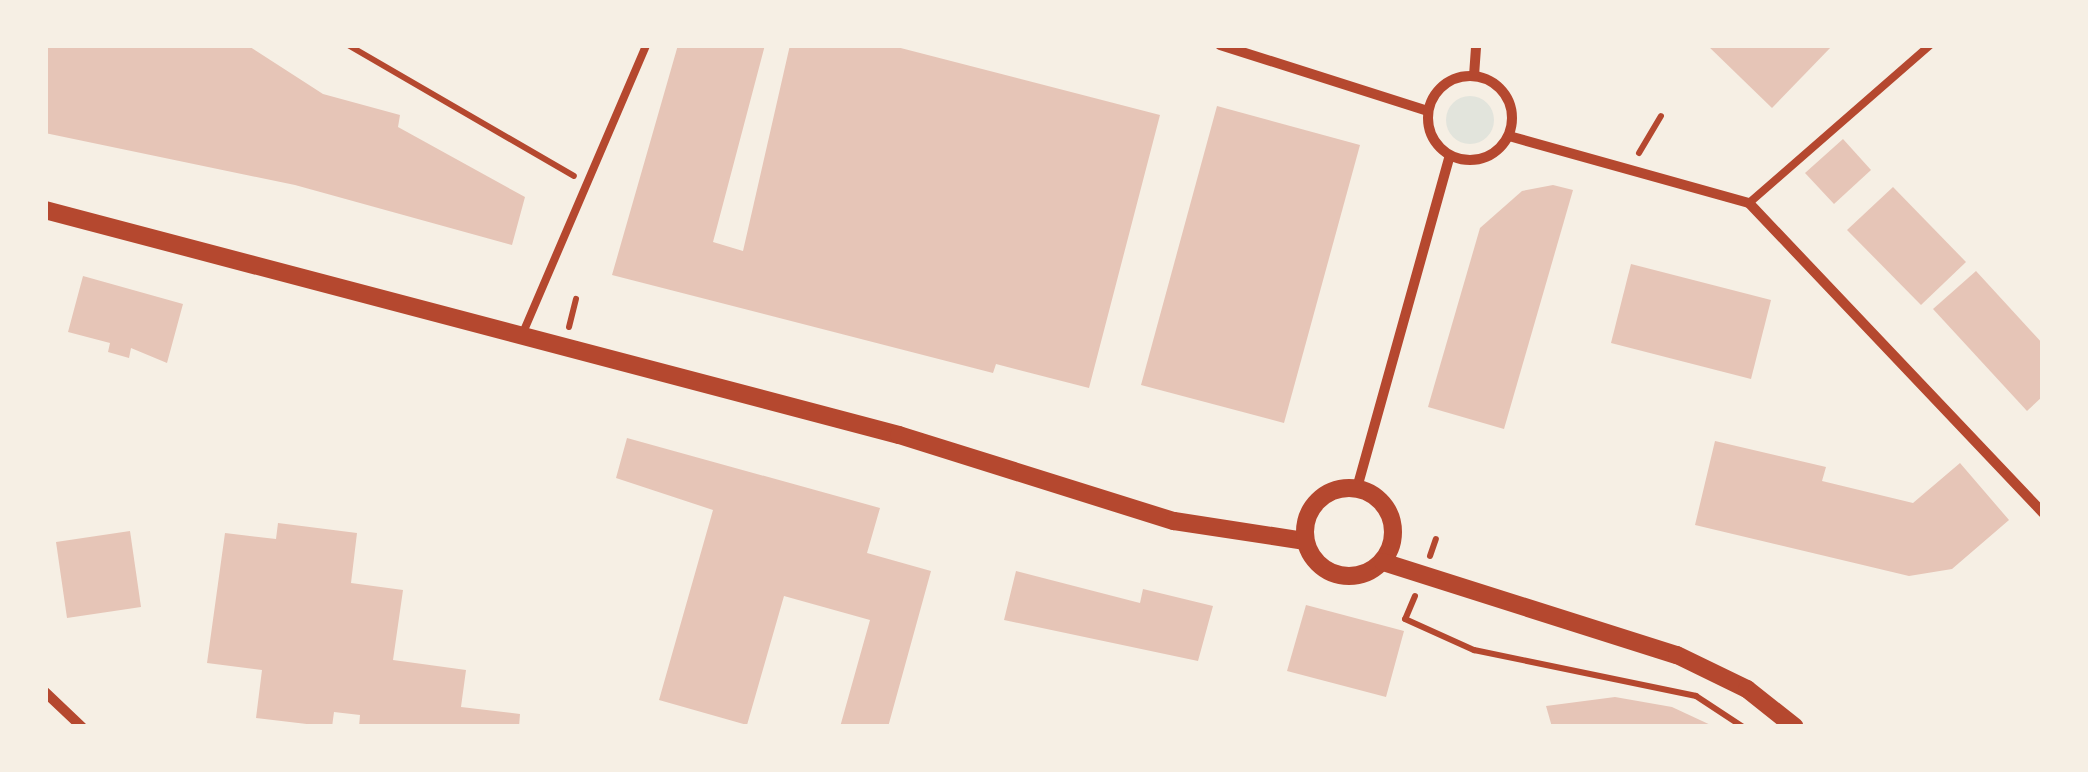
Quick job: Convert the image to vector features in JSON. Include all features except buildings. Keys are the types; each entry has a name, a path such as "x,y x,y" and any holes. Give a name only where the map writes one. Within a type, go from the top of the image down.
{"street":[{"path":"1220,45 1428,111"},
{"path":"1474,76 1476,45"},
{"path":"1474,76 1507,97 1509,136 1491,156 1450,156 1432,137 1428,111 1450,81 1474,76"},
{"path":"1509,136 1628,172 1749,202 2043,513"},
{"path":"1357,488 1450,156"},
{"path":"45,210 898,435 1174,521 1305,541 1338,575 1383,562 1422,578 1676,655 1747,690 1795,727"},
{"path":"1305,541 1317,501 1357,488"},
{"path":"1357,488 1392,517 1383,562"},
{"path":"45,692 82,727"}],"lane":[{"path":"522,336 646,45"},
{"path":"1749,202 1930,45"}],"path":[{"path":"348,45 588,184"},
{"path":"1628,172 1661,116"},
{"path":"1436,539 1405,619 1474,650 1696,696 1743,727"}],"shaded area":[{"path":"1470,96 1487,103 1494,120 1487,137 1470,144 1453,137 1446,120 1453,103"}]}
